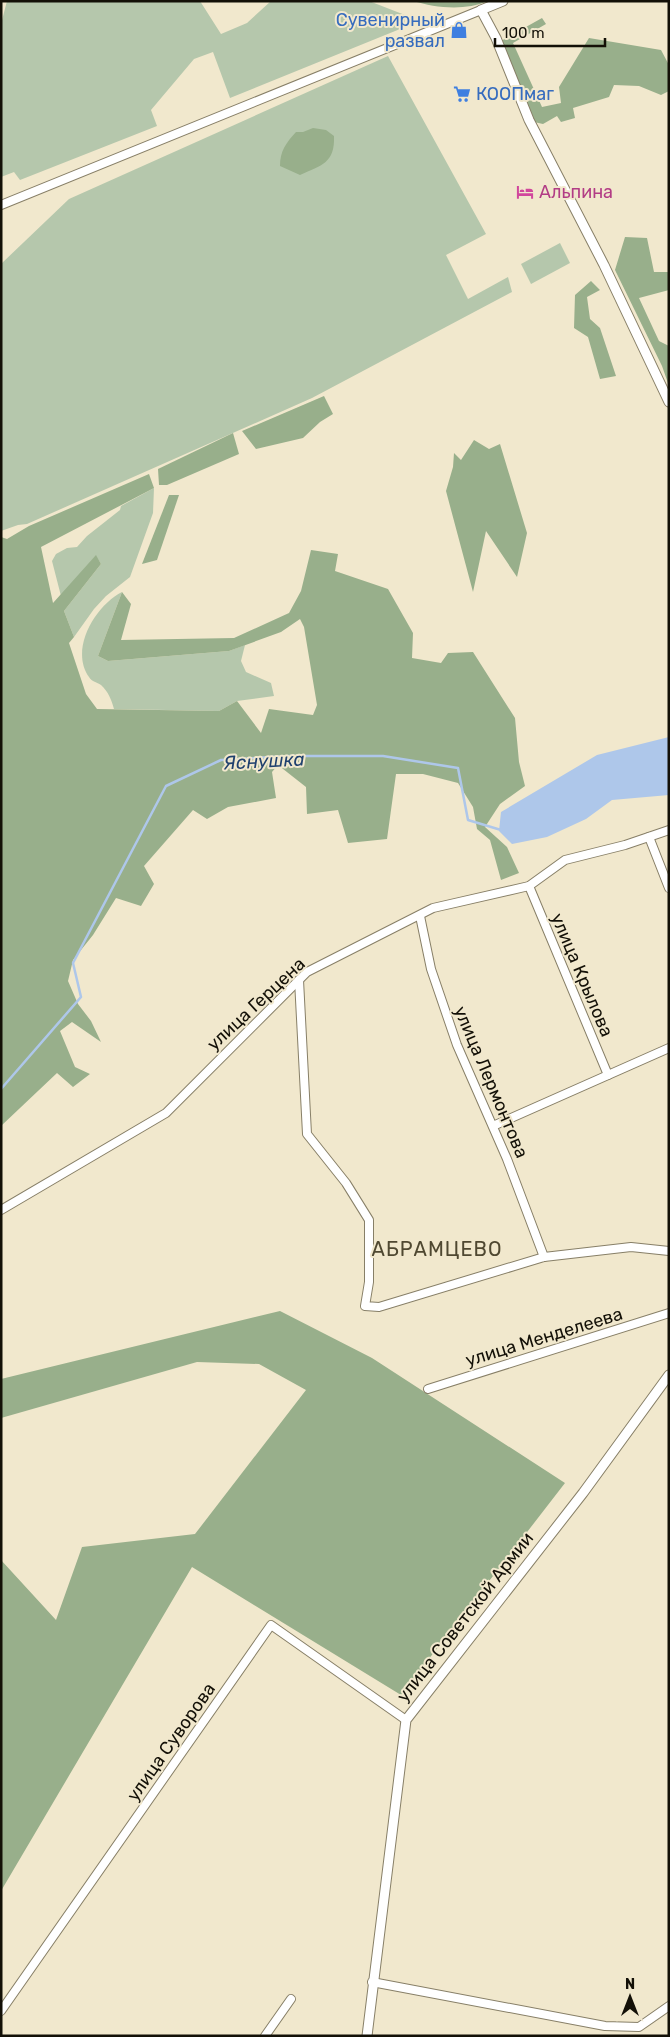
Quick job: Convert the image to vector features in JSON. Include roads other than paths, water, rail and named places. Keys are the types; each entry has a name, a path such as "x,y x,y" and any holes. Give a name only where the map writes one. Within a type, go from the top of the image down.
{"street":[{"path":"1,205 503,1"},
{"path":"481,10 496,38 529,120 604,265 669,402"},
{"name":"улица Герцена","path":"1,1210 166,1113 307,972 433,908 529,886 565,860 625,845 669,830"},
{"path":"648,838 669,888"},
{"name":"улица Крылова","path":"529,886 608,1075"},
{"name":"улица Лермонтова","path":"420,916 430,969 456,1045 493,1126 544,1256"},
{"path":"299,980 307,1134 346,1183 369,1220 369,1282 365,1306 379,1307 544,1256 631,1247 669,1251"},
{"path":"493,1126 669,1048"},
{"name":"улица Менделеева","path":"428,1389 669,1314"},
{"name":"улица Советской Армии","path":"367,2036 372,1982 406,1720 583,1493 669,1375"},
{"name":"улица Суворова","path":"1,2011 271,1625 406,1720"},
{"path":"372,1982 605,2026 639,2027 669,2006"},
{"path":"265,2036 291,1999"}],"water":[{"path":"669,737 669,795 612,800 586,819 547,837 512,844 499,831 501,812 597,755"}],"waterway":[{"name":"Яснушка","path":"1,1089 81,997 73,963 166,786 221,760 290,756 383,756 458,768 468,820 501,830"}],"place":[{"name":"Сувенирный развал","path":"459,30"},
{"name":"КООПмаг","path":"462,94"},
{"name":"Альпина","path":"525,192"}],"district":[{"name":"АБРАМЦЕВО","path":"437,1249"}]}
